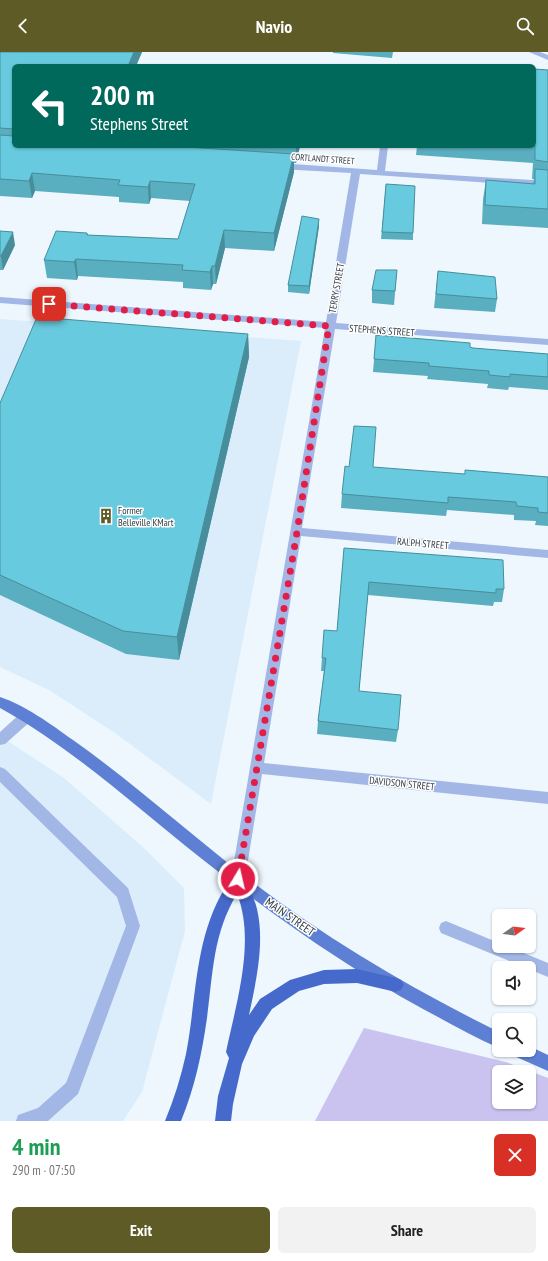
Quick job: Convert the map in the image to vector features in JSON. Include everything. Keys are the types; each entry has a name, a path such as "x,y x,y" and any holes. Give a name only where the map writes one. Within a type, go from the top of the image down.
{"highway":[{"path":"223,1121 251,957 253,933 250,910 238,879"},
{"path":"173,1121 184,1098 194,1060 208,949 214,924 238,879"},
{"path":"225,1104 237,1058 248,1032 266,1004 295,985 324,977 357,976 396,985"}],"main road":[{"name":"MAIN STREET","path":"0,702 27,716 67,742 238,879 284,914 335,949 396,985 492,1036"},
{"path":"535,1057 548,1063"}],"street":[{"path":"533,52 548,58"},
{"path":"381,173 384,148"},
{"name":"CORTLANDT STREET","path":"269,166 548,184"},
{"name":"TERRY STREET","path":"238,879 356,171"},
{"name":"STEPHENS STREET","path":"0,300 548,342"},
{"name":"RALPH STREET","path":"297,532 548,554"},
{"path":"0,740 27,716"},
{"name":"DAVIDSON STREET","path":"256,768 548,798"},
{"path":"0,773 123,893 133,926 72,1088 43,1115 24,1121"},
{"path":"446,928 548,970"}],"shaded area":[{"path":"0,319 301,341 211,804 115,733 49,690 0,667"},
{"path":"0,736 64,778 145,849 184,888 185,932 142,1092 123,1121 0,1121"},
{"path":"364,1028 514,1065 492,1065 492,1109 536,1109 536,1073 548,1078 548,1121 315,1121"}],"building":[{"path":"0,52 134,52 129,64 12,64 12,129 0,128"},
{"path":"536,69 548,70 548,162 535,160"},
{"path":"0,135 12,136 12,148 201,148 294,154 274,233 224,230 215,266 212,266 210,272 182,270 183,265 76,259 74,262 44,260 56,231 87,233 87,235 178,239 195,184 150,181 148,187 118,185 120,180 32,173 29,181 0,179"},
{"path":"535,169 548,170 548,209 485,205 486,180 535,184"},
{"path":"386,184 415,186 413,233 382,232"},
{"path":"302,216 319,219 309,286 288,285"},
{"path":"0,231 13,232 1,256 0,256"},
{"path":"376,270 397,270 395,291 372,290"},
{"path":"438,271 495,277 497,299 436,294"},
{"name":"Former Belleville KMart","path":"37,317 248,334 177,637 123,631 0,575 0,403"},
{"path":"376,335 470,343 470,347 473,348 548,354 548,377 510,374 510,377 489,375 489,371 429,366 429,363 374,359"},
{"path":"354,426 376,427 373,467 465,474 465,470 548,477 548,513 538,512 538,508 517,506 516,502 448,497 448,503 342,494 345,466 349,467"},
{"path":"344,548 503,560 504,589 496,589 496,593 369,582 359,691 401,695 398,730 318,721 326,658 322,658 324,630 337,631"}],"place":[{"name":"Former Belleville KMart","path":"106,516"}],"route":[{"path":"49,304 329,326 297,532 238,879"}]}
